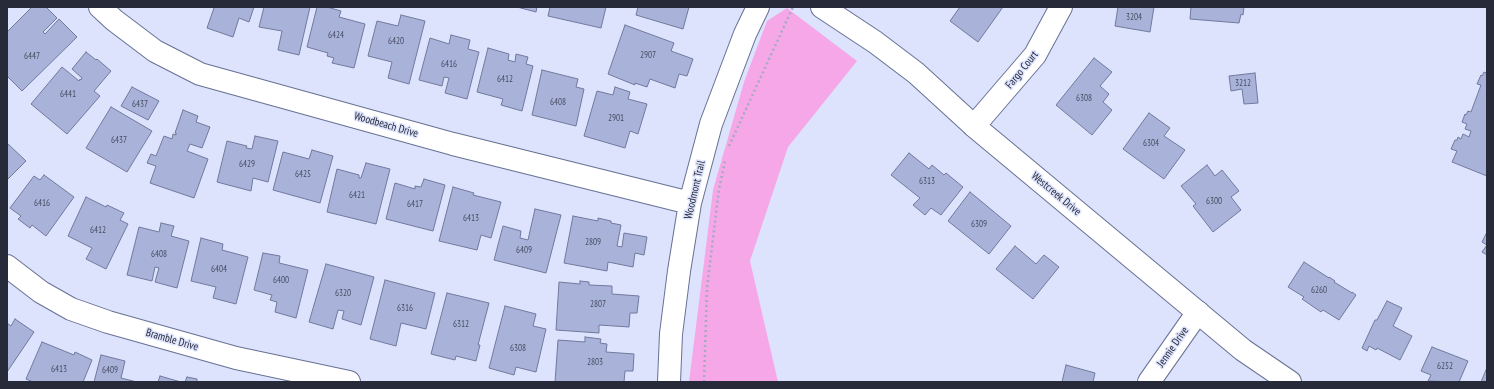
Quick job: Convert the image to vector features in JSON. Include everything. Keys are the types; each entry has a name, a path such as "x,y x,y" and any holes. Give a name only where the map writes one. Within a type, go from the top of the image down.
{"street":[{"name":"Woodbeach Drive","path":"100,7 114,20 155,51 200,74 453,144 690,203"},
{"name":"Woodmont Trail","path":"669,382 671,334 690,203 711,124 745,34 758,7"},
{"name":"Fargo Court","path":"974,126 1035,55 1061,7"},
{"name":"Westcreek Drive","path":"824,8 875,42 916,73 974,126 1243,350 1290,382"},
{"name":"Bramble Drive","path":"7,266 41,292 65,306 108,322 236,358 349,382"},
{"name":"Jennie Drive","path":"1149,382 1198,312"}],"path":[{"path":"728,147 793,7"},
{"path":"704,382 707,288 719,190 727,154"}],"shaded area":[{"path":"787,8 857,61 788,147 750,261 778,382 689,382 713,190 744,82 767,21"}],"building":[{"path":"32,7 46,7 57,18 43,32 45,34 59,19 77,37 22,91 7,76 7,32"},
{"path":"212,7 254,7 249,22 239,18 233,37 207,28 214,8"},
{"path":"264,7 310,7 299,55 278,50 282,31 259,27"},
{"path":"317,7 327,7 341,11 339,17 365,24 354,68 332,63 334,58 327,56 328,53 307,47"},
{"path":"517,7 537,7 536,12"},
{"path":"550,7 606,7 601,28 548,16"},
{"path":"638,7 689,7 683,29 636,15"},
{"path":"960,7 1003,7 978,42 950,21"},
{"path":"1118,7 1154,7 1150,32 1115,26"},
{"path":"1191,7 1244,7 1243,15 1241,14 1239,23 1190,19"},
{"path":"401,15 425,21 409,84 388,78 392,62 368,56 377,21 398,26"},
{"path":"625,25 674,43 671,51 693,59 687,76 679,74 675,88 650,79 647,87 635,83 635,85 608,74"},
{"path":"451,35 470,40 468,49 479,52 467,99 445,93 449,78 444,77 442,86 419,80 430,38 449,44"},
{"path":"488,48 509,54 508,60 515,62 516,54 528,57 526,64 533,66 522,111 501,105 503,99 477,92"},
{"path":"86,52 111,71 94,91 100,96 67,134 31,104 62,67 79,81 80,79 81,80 82,78 72,69"},
{"path":"1094,58 1112,72 1100,86 1109,94 1103,102 1112,110 1092,135 1056,105"},
{"path":"542,70 578,79 576,87 584,89 576,126 532,115"},
{"path":"1487,70 1487,176 1452,162 1457,151 1451,149 1458,137 1461,139 1463,134 1469,137 1471,131 1465,129 1467,124 1462,122 1465,114 1466,115 1468,111 1471,112 1481,85 1477,84 1481,75 1482,76 1484,72 1486,73"},
{"path":"1255,73 1258,103 1244,104 1242,89 1231,91 1229,76"},
{"path":"132,87 159,101 148,120 121,106"},
{"path":"615,87 630,92 628,99 647,104 638,134 630,131 625,148 584,136 597,91 613,95"},
{"path":"111,107 152,131 127,172 86,148"},
{"path":"183,110 198,116 196,122 210,127 202,148 190,144 187,151 208,159 194,198 150,183 156,166 147,163 151,154 156,156 164,136 172,139 173,134 176,135 175,133"},
{"path":"1149,113 1170,128 1164,136 1185,150 1164,179 1123,149"},
{"path":"255,136 278,141 268,182 253,178 251,191 217,182 227,141 247,146 246,148 252,149"},
{"path":"7,143 26,161 7,180"},
{"path":"312,150 333,156 320,203 273,190 283,152 309,159"},
{"path":"909,153 929,169 932,165 944,175 946,173 963,187 941,215 931,208 925,215 913,205 920,198 891,175"},
{"path":"366,163 390,169 376,224 327,212 337,169 359,175 359,178 361,178"},
{"path":"1207,165 1215,176 1222,170 1239,191 1231,197 1241,210 1213,232 1193,206 1196,204 1181,186"},
{"path":"44,175 74,197 46,236 32,225 30,228 18,219 21,216 10,208 34,176 40,180"},
{"path":"424,179 445,185 433,231 386,219 395,183 415,189 415,186 421,187"},
{"path":"453,187 474,193 473,195 501,202 491,238 481,235 477,250 439,241"},
{"path":"970,192 1011,226 989,254 948,221"},
{"path":"86,197 106,207 107,205 124,213 120,220 128,224 106,269 86,259 92,248 68,236"},
{"path":"535,209 561,215 546,273 494,260 503,226 521,231 520,238 528,240"},
{"path":"573,216 598,221 598,218 621,225 617,246 622,247 624,233 647,237 644,255 635,253 633,267 608,262 607,271 564,263"},
{"path":"161,223 174,226 171,236 189,241 177,288 155,282 159,268 155,267 152,281 127,275 139,227 159,232"},
{"path":"1487,234 1487,245 1482,242"},
{"path":"201,238 223,244 222,250 248,257 236,304 213,298 216,287 191,281"},
{"path":"1487,245 1487,255 1482,252"},
{"path":"1015,246 1036,264 1044,255 1059,267 1033,299 996,269"},
{"path":"263,253 280,256 279,263 308,270 296,318 275,312 277,302 270,300 272,295 254,290"},
{"path":"1304,262 1356,295 1339,320 1323,310 1321,312 1302,299 1304,297 1288,287"},
{"path":"326,264 374,277 361,325 342,319 344,311 338,310 333,329 309,322"},
{"path":"385,280 435,293 426,329 401,323 396,346 370,339"},
{"path":"580,281 589,282 589,285 612,286 612,294 639,296 637,313 630,313 629,327 599,325 599,333 556,330 559,282 580,284"},
{"path":"447,293 489,303 478,345 480,345 476,361 456,356 455,360 431,354"},
{"path":"1387,301 1402,308 1393,326 1412,336 1400,360 1377,348 1376,350 1369,346 1367,351 1362,348 1375,320 1377,320"},
{"path":"505,306 536,314 533,326 546,329 536,372 516,367 514,375 489,368"},
{"path":"15,319 34,332 7,372 7,323 11,326"},
{"path":"585,337 601,339 600,343 607,344 606,352 634,354 633,371 625,371 624,382 555,382 558,340 585,342"},
{"path":"42,342 74,355 75,352 92,360 83,382 33,382 26,379"},
{"path":"1432,347 1468,361 1459,382 1428,381 1431,375 1421,371"},
{"path":"101,355 125,361 121,378 137,382 94,382"},
{"path":"1066,365 1095,373 1093,382 1062,382"},
{"path":"1486,370 1487,382 1481,382"},
{"path":"160,376 181,382 158,382"},
{"path":"187,377 197,379 197,382 185,382"}]}
